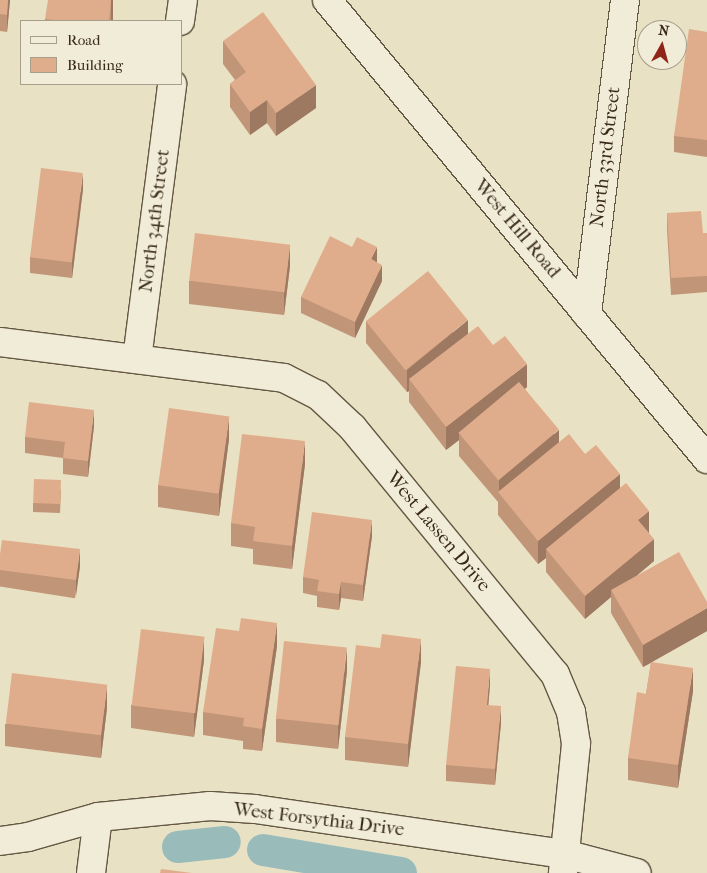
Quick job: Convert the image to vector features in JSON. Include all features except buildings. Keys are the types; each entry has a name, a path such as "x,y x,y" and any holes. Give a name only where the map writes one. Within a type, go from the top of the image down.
{"street":[{"path":"180,20 183,0"},
{"name":"West Hill Road","path":"327,0 707,459"},
{"name":"North 33rd Street","path":"587,314 625,0"},
{"name":"North 34th Street","path":"137,359 172,85"},
{"name":"West Lassen Drive","path":"0,342 284,378 318,395 352,428 555,674 571,712 576,744 564,864"},
{"name":"West Forsythia Drive","path":"0,840 28,836 98,817 210,806 255,809 564,864 637,873"},
{"path":"92,873 98,817"}],"waterway":[{"path":"178,847 225,842"},
{"path":"263,850 401,873"}]}
